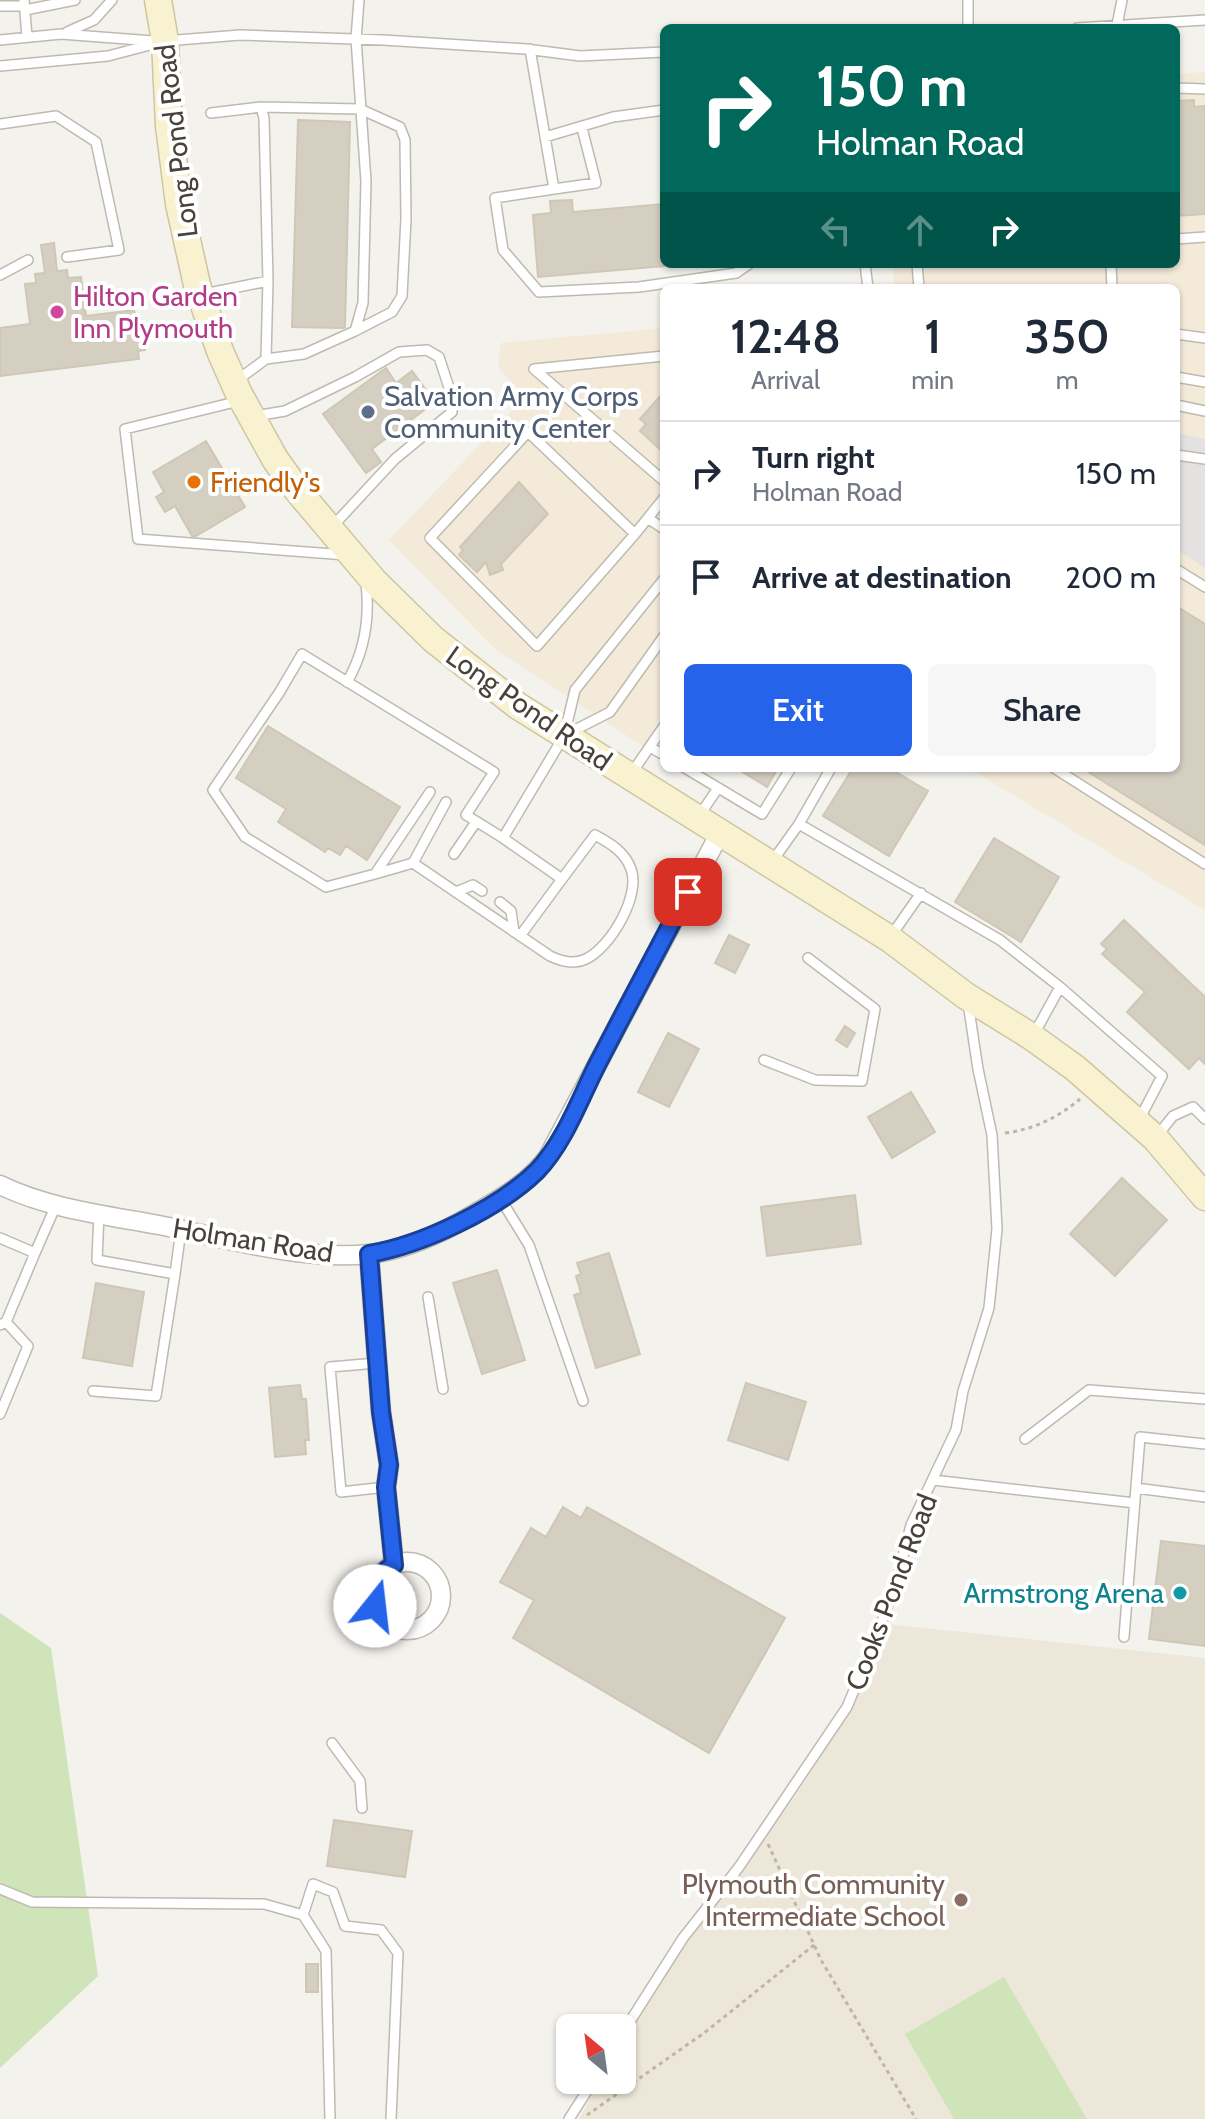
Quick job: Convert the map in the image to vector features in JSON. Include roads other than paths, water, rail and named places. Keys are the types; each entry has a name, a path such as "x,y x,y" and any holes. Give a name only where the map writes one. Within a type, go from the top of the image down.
{"street":[{"name":"Long Pond Road","path":"158,0 165,41 176,186 200,295 243,400 275,459 358,562 411,619 454,658 509,700 890,939 966,996 1032,1037 1094,1084 1147,1130 1205,1197"},
{"name":"Holman Road","path":"0,1185 56,1205 296,1250 369,1254 430,1237 500,1198 538,1169 556,1144 720,833"},
{"path":"369,1254 381,1412 389,1465 386,1487 394,1565"}],"lane":[{"path":"0,6 75,0"},
{"path":"61,34 94,20 112,0"},
{"path":"355,331 363,303 366,181 356,39 359,0"},
{"path":"968,0 968,24"},
{"path":"1117,24 1122,0"},
{"path":"24,5 27,37"},
{"path":"1135,24 1205,20"},
{"path":"0,40 61,34 165,41 240,35 530,49 580,56 660,52"},
{"path":"0,66 108,56 165,41"},
{"path":"530,49 554,189"},
{"path":"1180,88 1205,89"},
{"path":"243,400 266,359 268,281 264,118 261,107"},
{"path":"211,113 261,107 360,109 400,127 405,140 406,219 402,296 392,312 304,354 266,359"},
{"path":"545,137 613,117 660,111"},
{"path":"0,124 56,116 96,142 119,250 67,257"},
{"path":"582,128 596,183 495,198 503,250 539,292 639,287 736,273 743,268"},
{"path":"1180,239 1205,237"},
{"path":"0,275 28,260"},
{"path":"200,295 268,281"},
{"path":"1180,335 1205,338"},
{"path":"330,529 395,459 452,412 453,400 439,357 427,350 399,352 285,411 243,400 125,429 138,539 358,562 369,617 358,663 347,682"},
{"path":"660,356 534,369 660,478"},
{"path":"1180,378 1205,382"},
{"path":"1180,406 1205,411"},
{"path":"635,534 528,432 430,538 537,646 649,519 660,504"},
{"path":"1180,456 1205,459"},
{"path":"649,519 660,526"},
{"path":"1180,571 1205,587"},
{"path":"503,838 564,736 575,690 660,584"},
{"path":"564,736 610,712 660,642"},
{"path":"446,802 413,863 326,887 245,837 213,790 302,654 494,772 466,815 562,879"},
{"path":"629,776 660,732"},
{"path":"650,747 660,753"},
{"path":"692,772 762,814 788,772"},
{"path":"770,864 799,824 829,772"},
{"path":"1060,772 1205,864"},
{"path":"697,819 718,788"},
{"path":"375,874 430,792"},
{"path":"454,854 476,822"},
{"path":"799,824 1000,940 1060,987 1162,1076 1147,1130"},
{"path":"413,863 517,934 563,962 587,959 601,948 630,904 636,884 631,866 617,847 595,835 517,934"},
{"path":"456,892 473,885 482,891"},
{"path":"890,939 921,893"},
{"path":"500,902 511,911 517,934"},
{"path":"764,1060 815,1080 862,1081 875,1009 808,958"},
{"path":"1032,1037 1060,987"},
{"name":"Cooks Pond Road","path":"635,2014 683,1938 763,1832 847,1707 878,1633 911,1525 956,1430 963,1391 989,1308 997,1229 992,1135 966,996"},
{"path":"1147,1130 1193,1107 1205,1119"},
{"path":"500,1198 529,1245 583,1401"},
{"path":"0,1414 28,1346 3,1323 56,1205"},
{"path":"99,1214 97,1260 175,1274"},
{"path":"93,1391 156,1396 181,1230"},
{"path":"0,1238 35,1253"},
{"path":"428,1297 443,1389"},
{"path":"377,1363 330,1367 341,1492 386,1487"},
{"path":"1025,1439 1089,1390 1205,1399"},
{"path":"1124,1637 1140,1437 1205,1444"},
{"path":"933,1480 1135,1503"},
{"path":"1136,1488 1205,1497"},
{"path":"332,1743 360,1781 362,1808"},
{"path":"303,1915 313,1884 333,1892 345,1926 381,1930 398,1953 391,2119"},
{"path":"0,1889 32,1902 264,1904 303,1915 326,1951 330,2119"},
{"path":"569,2119 585,2094"}],"place":[{"name":"Hilton Garden Inn Plymouth","path":"57,312"},
{"name":"Salvation Army Corps Community Center","path":"368,412"},
{"name":"Friendly's","path":"194,482"},
{"name":"Armstrong Arena","path":"1180,1593"},
{"name":"Plymouth Community Intermediate School","path":"961,1900"}]}
